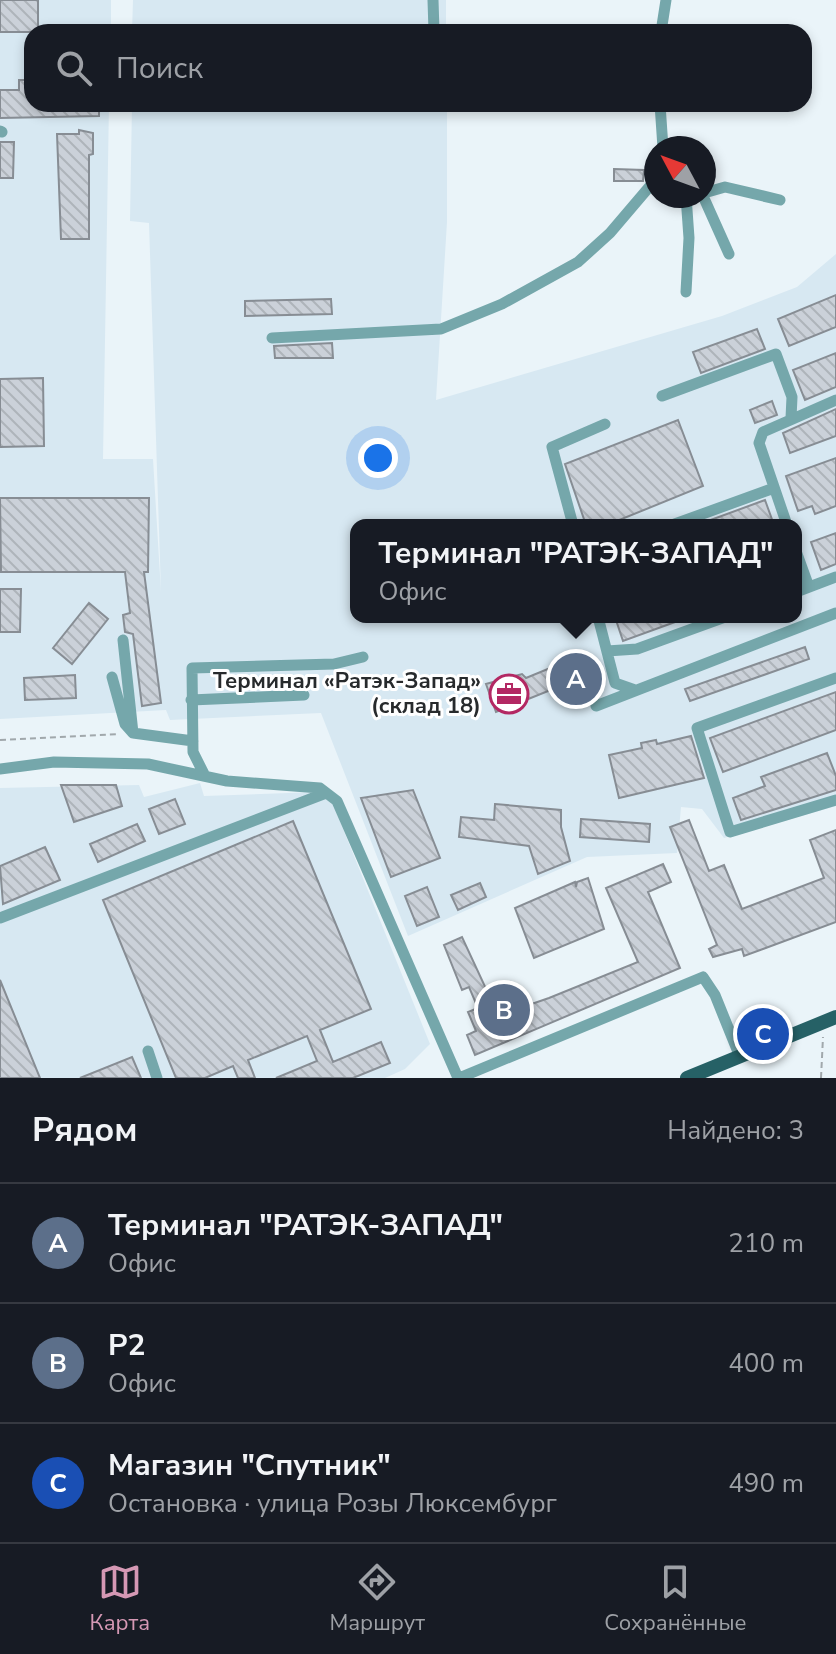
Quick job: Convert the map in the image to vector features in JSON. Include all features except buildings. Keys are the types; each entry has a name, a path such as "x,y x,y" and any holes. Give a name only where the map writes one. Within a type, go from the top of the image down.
{"main road":[{"path":"687,1078 836,1017"}],"lane":[{"path":"433,0 434,24"},
{"path":"662,24 666,0"},
{"path":"661,112 662,136"},
{"path":"716,190 725,187 780,200"},
{"path":"272,338 441,329 502,304 578,262 610,233 644,193"},
{"path":"686,292 689,238 687,208"},
{"path":"710,208 729,254"},
{"path":"662,396 776,354 792,397 791,418"},
{"path":"785,519 759,443 763,432 836,400"},
{"path":"571,519 552,447 605,424"},
{"path":"690,519 774,488"},
{"path":"802,568 809,587"},
{"path":"802,590 836,577"},
{"path":"596,706 836,613"},
{"path":"600,623 615,683 635,690"},
{"path":"607,651 637,649 706,623"},
{"path":"123,640 133,733"},
{"path":"205,776 194,755 192,668 334,664 363,657"},
{"path":"112,677 125,724 133,733 193,741"},
{"path":"836,678 697,728 730,832 836,800"},
{"path":"191,700 304,695"},
{"path":"0,769 54,762 148,764 205,776 320,788 337,801 459,1078 703,977 715,995 740,1057"},
{"path":"0,918 326,793"},
{"path":"148,1051 157,1078"}],"path":[{"path":"0,740 133,733"},
{"path":"821,1078 823,1037"}],"shaded area":[{"path":"0,0 111,0 111,24 24,24 24,112 109,112 103,459 153,459 161,592 149,223 130,221 132,112 447,112 447,222 436,400 722,316 797,287 836,254 836,806 724,838 702,809 681,807 677,853 587,857 408,936 321,713 170,720 166,710 0,719"},
{"path":"133,0 446,0 446,24 132,24"},
{"path":"200,783 204,796 316,792 333,804 430,1044 405,1069 385,1078 0,1078 0,788 139,785 144,797"}],"place":[{"name":"Терминал \"РАТЭК-ЗАПАД\"","path":"576,679"},
{"name":"Терминал «Ратэк-Запад» (склад 18)","path":"509,694"},
{"name":"Р2","path":"504,1010"},
{"name":"Магазин \"Спутник\"","path":"763,1034"}]}
